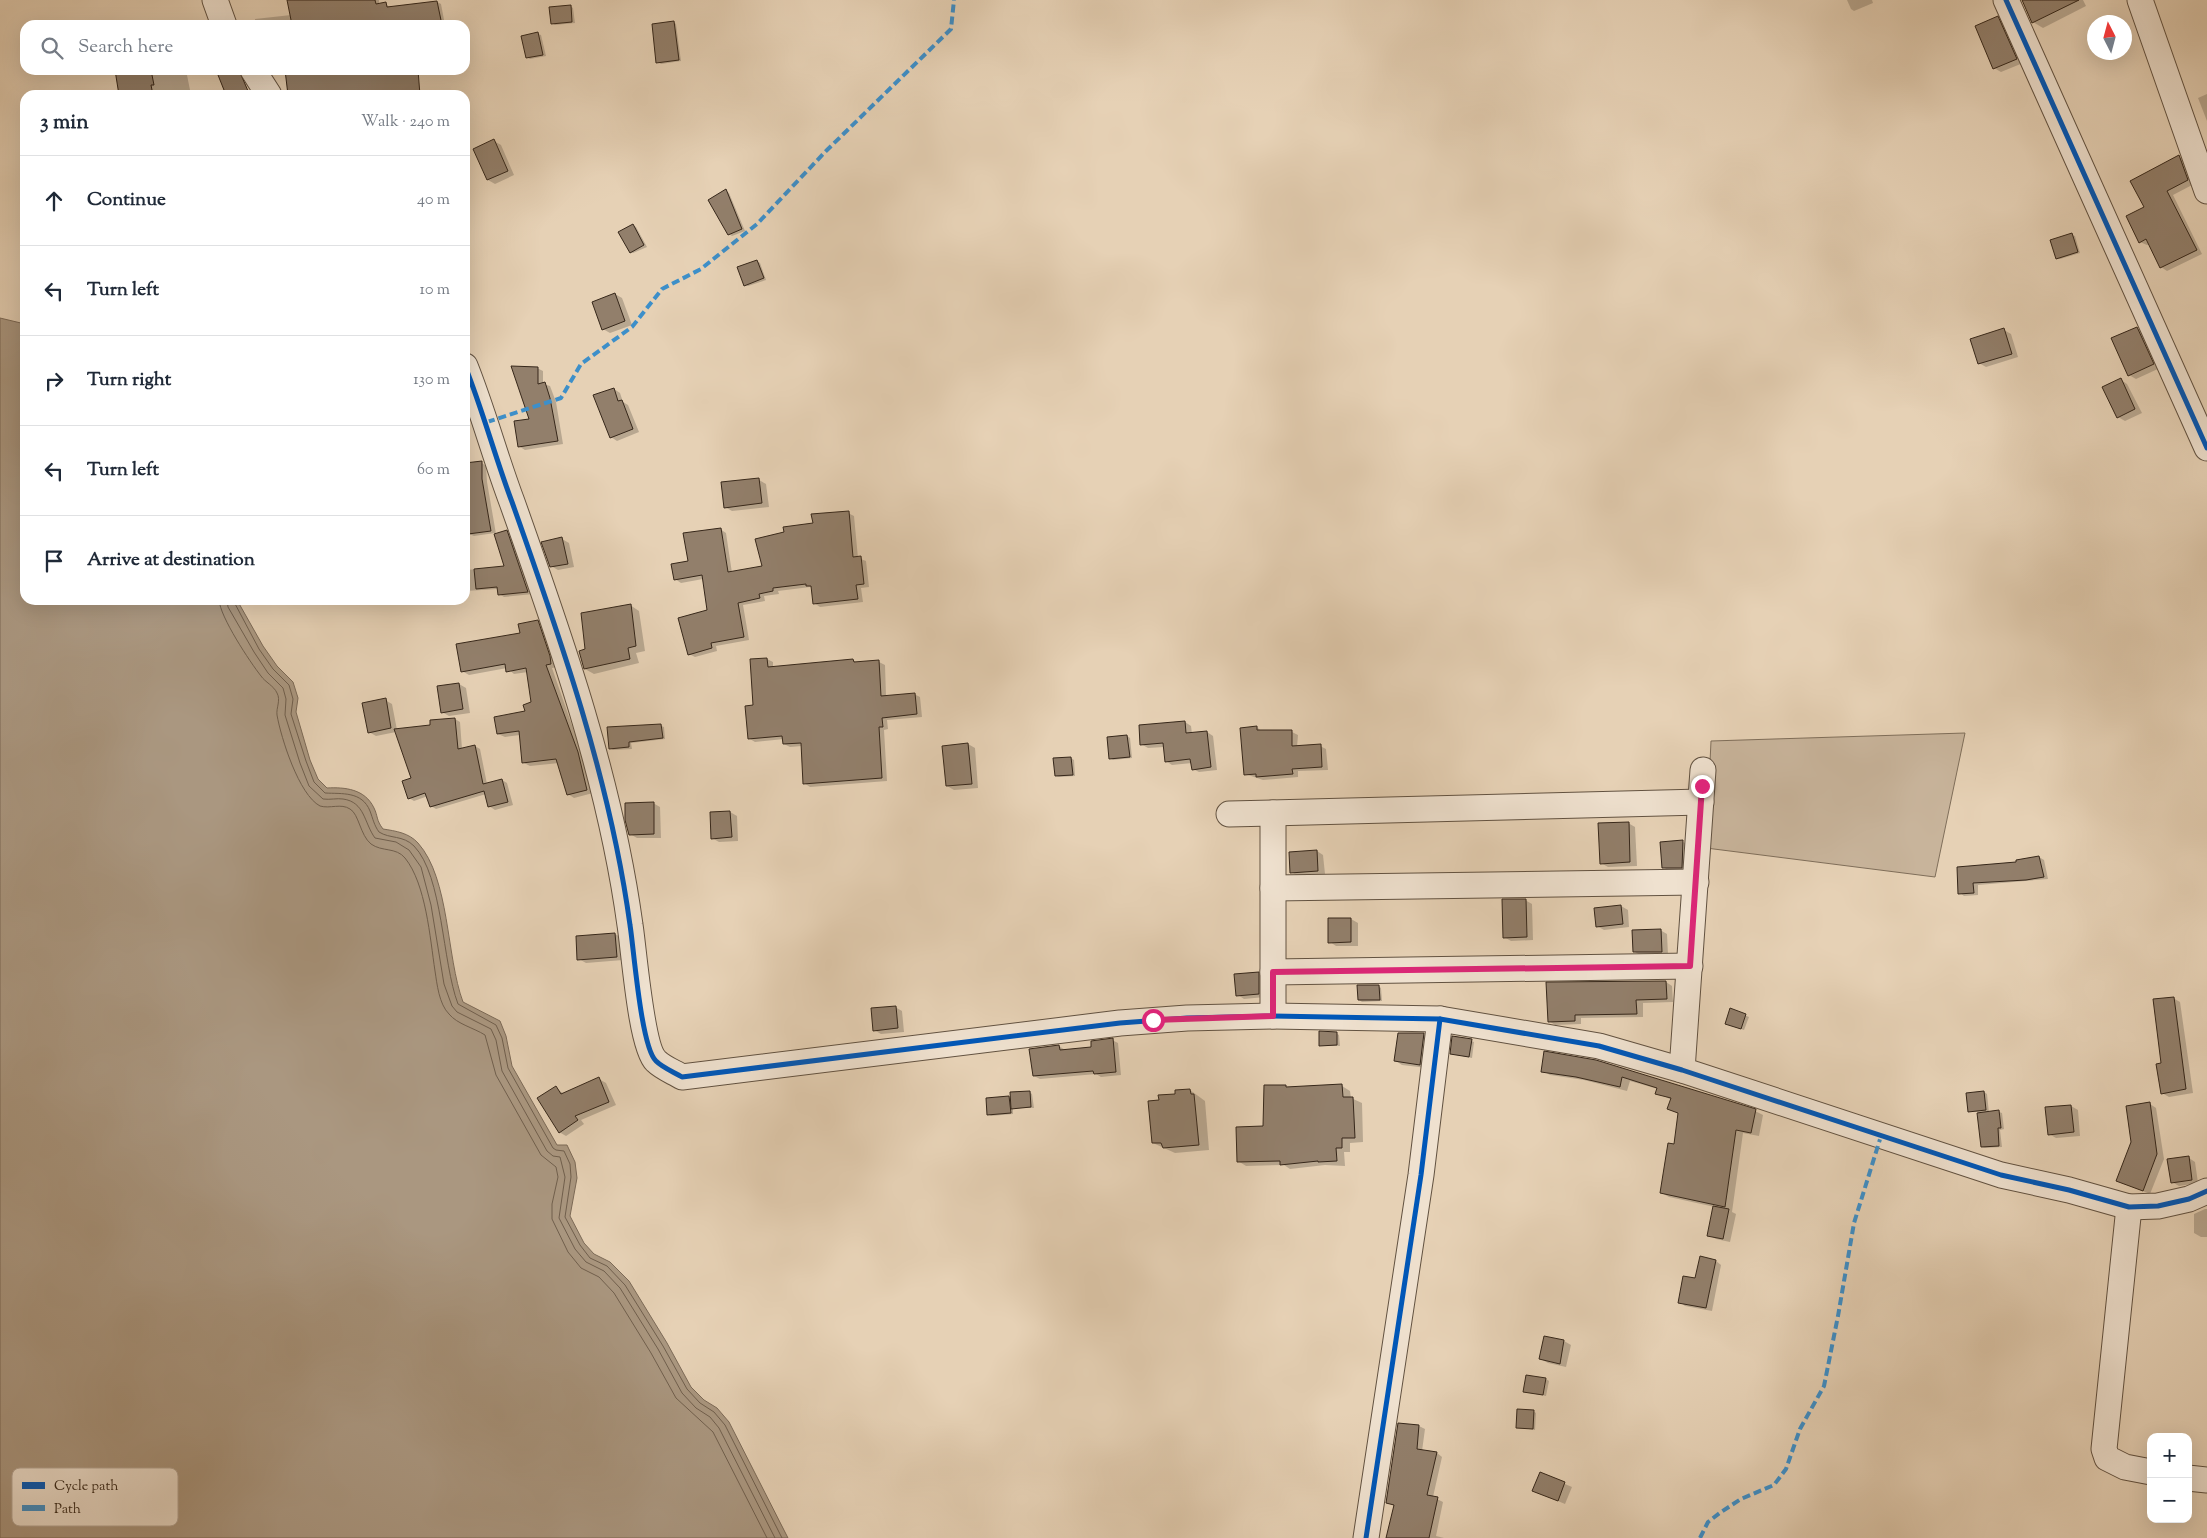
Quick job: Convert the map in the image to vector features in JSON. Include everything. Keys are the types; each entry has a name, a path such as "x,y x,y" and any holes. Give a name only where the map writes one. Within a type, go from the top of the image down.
{"street":[{"path":"215,0 222,20"},
{"path":"2006,0 2207,448"},
{"path":"2140,0 2207,190"},
{"path":"256,75 265,90"},
{"path":"470,379 487,422 503,478 546,598 603,783 624,884 641,1009 650,1052 656,1061 682,1077 1120,1023 1187,1018 1273,1016 1440,1019 1598,1046 1682,1070 2001,1175 2069,1190 2129,1208 2158,1206 2189,1199 2207,1191"},
{"path":"1682,1070 1703,770"},
{"path":"1228,814 1701,802"},
{"path":"1273,813 1273,1016"},
{"path":"1273,888 1696,882"},
{"path":"1273,972 1690,966"},
{"path":"1366,1538 1420,1184 1440,1019"},
{"path":"2129,1208 2104,1449 2107,1458 2125,1467 2147,1471"},
{"path":"2192,1478 2207,1480"}],"shaded area":[{"path":"1965,733 1935,877 1706,848 1711,741"}],"water":[{"path":"0,318 20,323 20,605 240,605 263,646 277,666 293,682 298,698 296,712 310,760 318,779 327,788 341,788 360,793 374,808 383,829 411,837 418,843 428,858 442,897 457,983 463,1002 500,1021 506,1036 512,1066 557,1145 567,1145 575,1162 577,1178 570,1216 584,1243 594,1254 610,1262 629,1281 691,1387 704,1400 717,1408 729,1422 788,1538 0,1538"}],"building":[{"path":"287,0 375,0 376,4 386,2 387,7 437,1 441,20 291,20"},
{"path":"2022,0 2079,0 2032,23"},
{"path":"571,5 572,22 551,24 549,7"},
{"path":"1998,16 2017,59 1993,69 1975,26"},
{"path":"674,21 679,60 656,63 652,24"},
{"path":"538,32 543,55 526,58 521,36"},
{"path":"116,75 152,75 154,85 151,85 152,90 118,90"},
{"path":"218,75 241,75 248,90 224,90"},
{"path":"286,75 418,75 420,90 287,90"},
{"path":"494,139 508,171 487,180 473,149"},
{"path":"2179,155 2188,180 2167,191 2197,250 2160,268 2146,239 2139,243 2126,216 2144,207 2130,181"},
{"path":"726,189 742,229 728,235 708,200"},
{"path":"633,224 644,245 630,253 618,232"},
{"path":"2072,233 2078,252 2056,259 2050,240"},
{"path":"757,260 764,278 744,286 737,267"},
{"path":"615,293 625,321 602,330 592,302"},
{"path":"2137,327 2154,364 2128,376 2111,338"},
{"path":"2004,328 2012,354 1978,364 1970,339"},
{"path":"511,366 538,367 538,384 545,382 558,441 518,447 514,421 529,419"},
{"path":"2121,378 2135,409 2117,418 2102,387"},
{"path":"614,388 618,401 622,400 633,429 610,438 593,395"},
{"path":"482,461 482,479 491,531 470,534 470,462"},
{"path":"759,478 762,503 724,508 721,482"},
{"path":"849,511 853,557 861,556 864,584 856,585 858,599 813,604 811,586 806,586 806,584 773,588 773,591 759,594 760,598 738,603 744,637 711,643 712,648 688,655 678,618 707,610 702,575 674,580 671,564 688,561 683,533 721,528 728,572 762,566 755,539 784,532 783,527 813,523 811,514"},
{"path":"507,530 528,592 498,595 497,587 476,589 474,569 504,566 494,534"},
{"path":"562,537 568,564 550,567 541,542"},
{"path":"631,604 636,646 628,648 630,659 584,669 579,651 585,649 581,613"},
{"path":"538,620 550,656 551,664 546,665 578,752 587,790 567,795 556,759 522,763 519,731 497,734 494,717 525,711 523,705 531,702 526,668 506,672 505,664 461,672 456,644 520,633 518,624"},
{"path":"767,658 768,667 853,659 854,662 879,660 881,696 915,693 917,714 882,718 883,727 879,727 882,778 803,784 801,743 783,744 782,736 748,739 745,706 753,705 750,659"},
{"path":"459,683 463,709 441,713 437,686"},
{"path":"386,698 391,728 368,733 362,703"},
{"path":"455,718 458,749 475,745 483,784 502,779 508,802 488,807 484,791 430,807 425,793 408,799 402,781 411,778 394,729 430,725 430,720"},
{"path":"1185,721 1186,733 1207,731 1211,767 1192,770 1190,759 1165,762 1163,743 1140,745 1139,725"},
{"path":"661,724 663,738 629,742 629,747 609,749 607,727"},
{"path":"1257,726 1257,730 1292,730 1292,746 1321,744 1322,767 1292,769 1293,774 1256,777 1256,774 1244,775 1240,728"},
{"path":"1127,735 1130,757 1109,759 1107,737"},
{"path":"968,743 972,784 946,786 942,746"},
{"path":"1071,757 1073,775 1055,776 1053,758"},
{"path":"654,802 654,834 629,835 625,820 625,803"},
{"path":"730,811 732,837 711,839 710,812"},
{"path":"1629,822 1630,862 1600,864 1598,823"},
{"path":"1683,840 1682,868 1662,868 1660,842"},
{"path":"1317,850 1318,871 1290,873 1289,852"},
{"path":"2039,856 2044,877 1973,883 1974,893 1958,894 1957,867 2016,862 2016,860"},
{"path":"1502,899 1526,899 1527,937 1503,938"},
{"path":"1621,905 1623,924 1596,927 1594,908"},
{"path":"1328,918 1351,918 1351,942 1328,943"},
{"path":"1661,929 1662,952 1633,952 1632,930"},
{"path":"615,933 617,957 577,960 576,936"},
{"path":"1259,972 1259,994 1236,996 1234,974"},
{"path":"1666,981 1667,999 1636,1000 1637,1014 1575,1015 1575,1021 1548,1022 1546,982"},
{"path":"1357,985 1379,985 1380,1000 1358,1000"},
{"path":"2174,997 2186,1089 2161,1094 2156,1064 2161,1063 2153,999"},
{"path":"896,1006 898,1028 873,1031 871,1008"},
{"path":"1730,1008 1746,1014 1741,1029 1725,1024"},
{"path":"1319,1031 1337,1032 1337,1045 1319,1046"},
{"path":"1398,1033 1424,1033 1420,1065 1394,1061"},
{"path":"1452,1036 1472,1039 1469,1057 1450,1054"},
{"path":"1113,1038 1116,1072 1094,1074 1093,1071 1033,1076 1029,1049 1059,1045 1060,1050 1091,1047 1091,1041"},
{"path":"1544,1051 1596,1060 1756,1109 1751,1133 1736,1130 1725,1207 1660,1193 1668,1143 1674,1144 1678,1113 1667,1109 1671,1098 1655,1094 1657,1088 1622,1077 1620,1087 1576,1077 1541,1072"},
{"path":"599,1077 609,1102 575,1116 578,1120 559,1133 537,1098 556,1086 561,1094"},
{"path":"1342,1084 1343,1097 1353,1097 1355,1138 1342,1138 1342,1148 1336,1148 1337,1161 1280,1165 1280,1161 1237,1162 1236,1127 1263,1126 1264,1085 1286,1085 1286,1087"},
{"path":"1190,1089 1191,1094 1194,1094 1199,1145 1163,1148 1161,1143 1152,1143 1148,1101 1159,1100 1158,1095 1175,1094 1175,1090"},
{"path":"1030,1091 1031,1107 1011,1109 1010,1092"},
{"path":"1984,1091 1986,1110 1968,1112 1966,1093"},
{"path":"1009,1096 1011,1113 987,1115 986,1098"},
{"path":"2150,1102 2157,1154 2143,1191 2116,1181 2131,1142 2126,1106"},
{"path":"2071,1105 2074,1132 2048,1135 2045,1107"},
{"path":"1999,1110 2001,1128 1998,1128 1999,1146 1981,1147 1977,1113"},
{"path":"2189,1156 2192,1180 2171,1183 2167,1159"},
{"path":"1713,1206 1729,1209 1723,1239 1707,1236"},
{"path":"1700,1256 1716,1260 1706,1308 1678,1303 1683,1276 1695,1278"},
{"path":"1544,1336 1564,1340 1560,1364 1539,1359"},
{"path":"1526,1375 1546,1378 1543,1395 1523,1392"},
{"path":"1517,1409 1534,1410 1533,1429 1516,1428"},
{"path":"1398,1423 1419,1425 1417,1449 1437,1452 1427,1495 1438,1497 1429,1538 1386,1538 1394,1505 1386,1503"},
{"path":"1540,1472 1565,1482 1558,1501 1532,1491"}],"marked path":[{"path":"487,422 561,398 581,364 632,327 662,289 701,269 757,224 826,151 951,29 954,0"},
{"path":"1700,1538 1708,1522 1721,1512 1741,1499 1774,1485 1786,1469 1800,1429 1824,1386 1854,1223 1881,1136"}],"cycle path":[{"path":"2006,0 2207,448"},
{"path":"470,379 566,658 597,763 621,871 646,1037 656,1061 682,1077 1120,1023 1187,1018 1273,1016 1440,1019 1599,1046 1682,1070 2001,1175 2069,1190 2129,1207 2158,1206 2189,1199 2207,1191"},
{"path":"1366,1538 1421,1175 1440,1019"}],"route":[{"path":"1153,1020 1273,1016 1273,972 1690,966 1702,786"}]}
